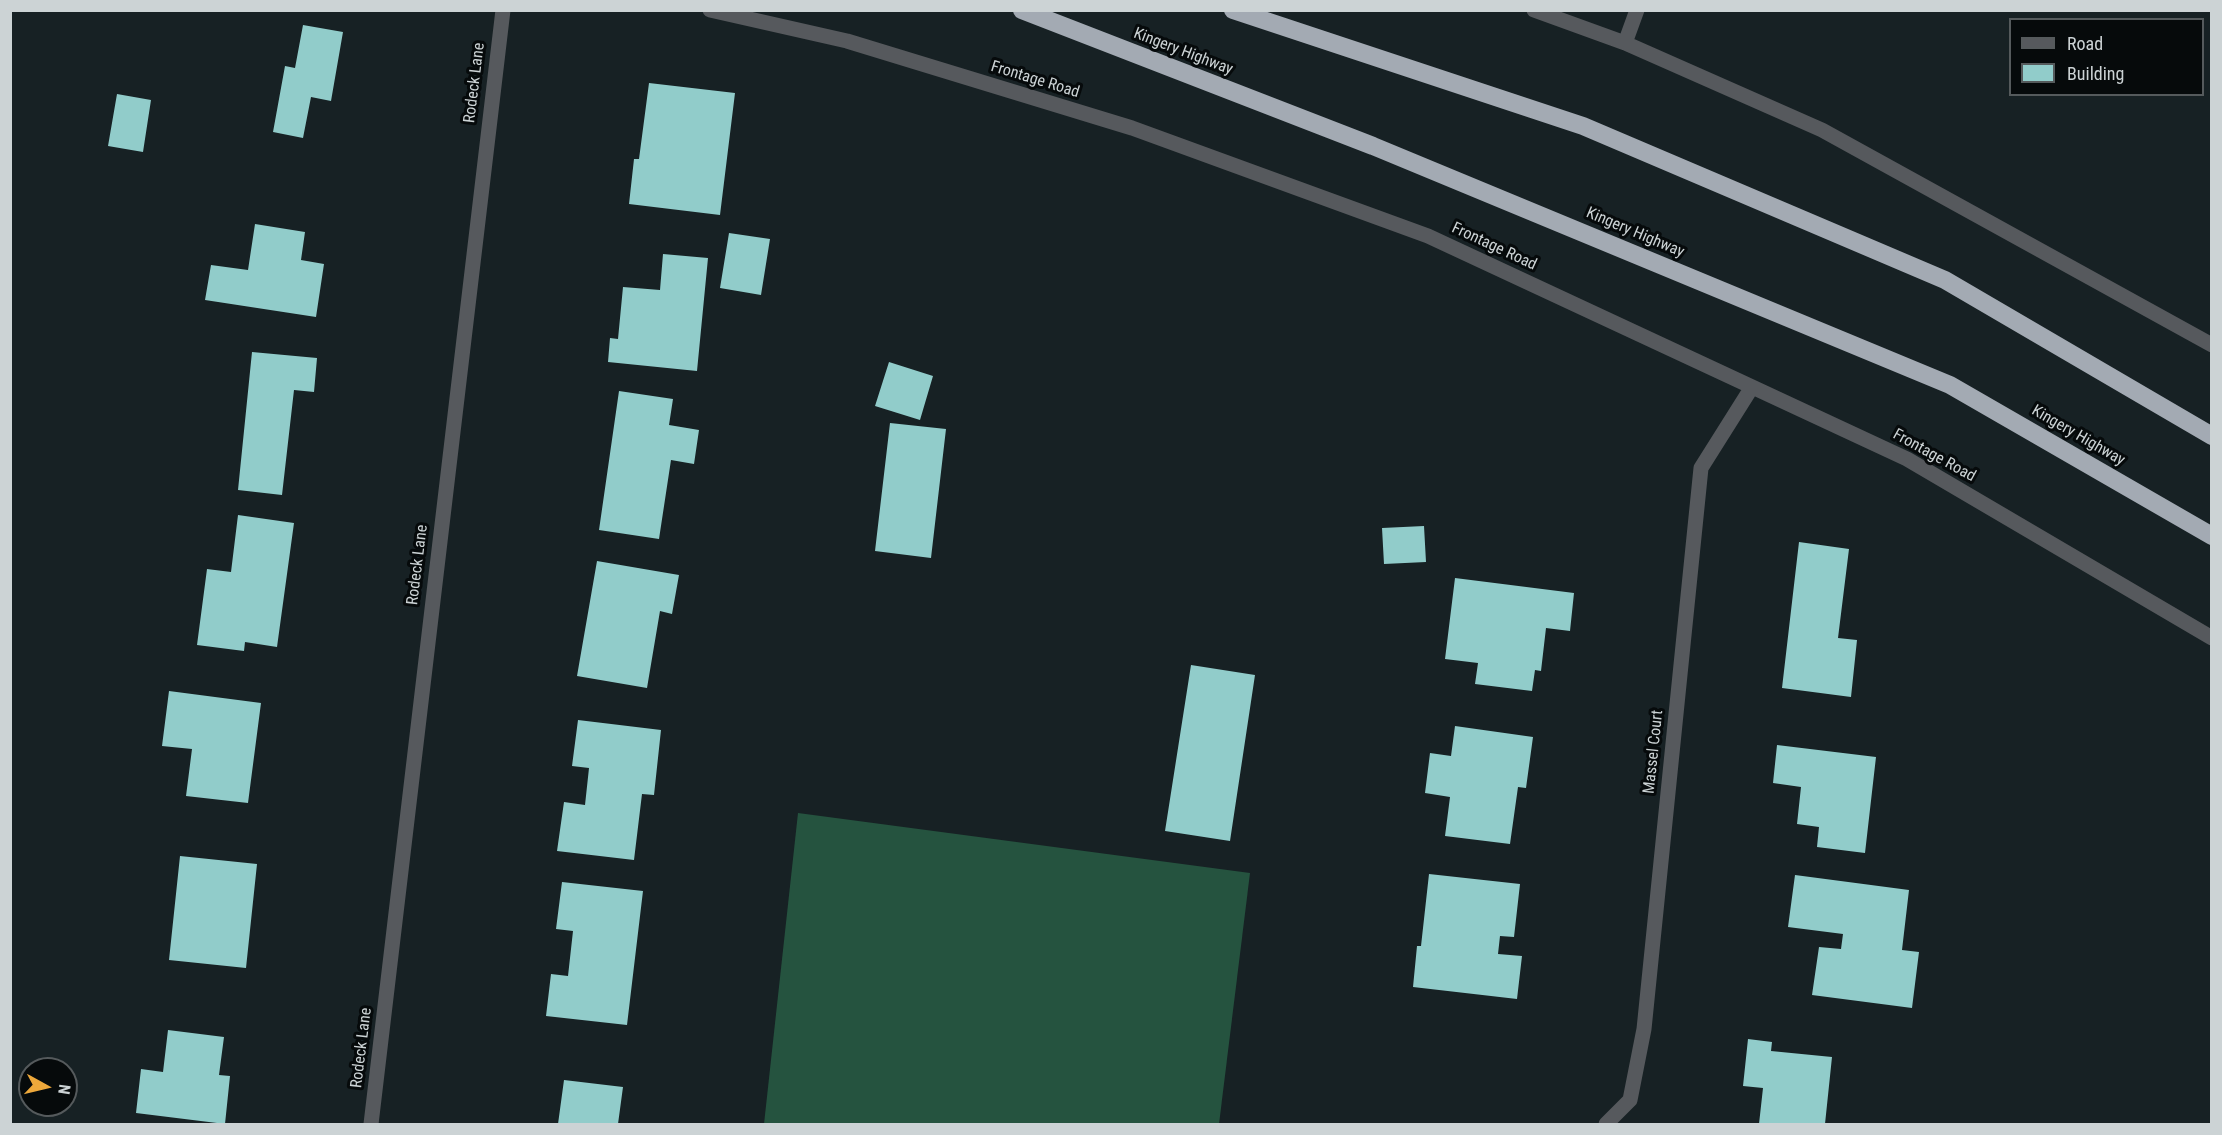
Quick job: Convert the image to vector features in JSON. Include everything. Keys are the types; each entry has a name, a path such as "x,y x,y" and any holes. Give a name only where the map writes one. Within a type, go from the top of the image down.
{"highway":[{"name":"Kingery Highway","path":"1022,10 1373,146 1950,385 2211,536"},
{"path":"1233,10 1583,126 1945,280 2211,436"}],"street":[{"name":"Rodeck Lane","path":"371,1125 503,10"},
{"name":"Frontage Road","path":"710,10 847,41 1132,128 1428,236 1907,459 2211,638"},
{"path":"1534,10 1625,43 1821,130 2211,345"},
{"path":"1625,43 1637,10"},
{"name":"Massel Court","path":"1606,1125 1630,1100 1644,1029 1701,468 1752,387"}],"green space":[{"path":"798,813 1250,873 1219,1124 764,1124"}],"building":[{"path":"303,25 343,32 331,101 311,97 303,138 273,132 285,66 295,68"},
{"path":"649,83 735,93 720,215 629,204 634,159 639,159"},
{"path":"117,94 151,100 143,152 108,146"},
{"path":"255,224 305,232 301,260 324,264 316,317 205,300 211,265 248,270"},
{"path":"729,233 770,239 761,295 720,288"},
{"path":"663,254 708,258 697,371 608,362 610,338 618,339 623,287 660,290"},
{"path":"252,352 317,358 314,392 294,390 282,495 238,490"},
{"path":"889,362 933,376 920,420 875,406"},
{"path":"619,391 673,399 669,425 699,430 694,464 671,460 659,539 599,530"},
{"path":"890,423 946,429 931,558 875,551"},
{"path":"238,515 294,523 277,647 245,642 244,651 197,645 207,569 231,572"},
{"path":"1424,526 1426,562 1384,564 1382,528"},
{"path":"1799,542 1849,549 1838,638 1857,640 1851,697 1782,688"},
{"path":"597,561 679,575 672,614 660,611 647,688 577,676"},
{"path":"1455,578 1574,593 1570,631 1546,628 1541,671 1535,670 1532,691 1475,684 1478,663 1445,659"},
{"path":"1191,665 1255,675 1230,841 1165,831"},
{"path":"169,691 261,703 248,803 186,796 192,749 162,746"},
{"path":"578,720 661,730 654,795 642,794 634,860 557,851 564,802 585,805 589,768 572,766"},
{"path":"1455,726 1533,737 1526,788 1518,787 1510,844 1445,836 1450,797 1425,793 1430,753 1451,756"},
{"path":"1777,745 1876,757 1865,853 1817,847 1819,827 1797,824 1801,787 1773,783"},
{"path":"180,856 257,864 246,968 169,960"},
{"path":"1429,874 1520,884 1514,937 1500,936 1498,954 1522,956 1517,999 1413,987 1417,946 1421,946"},
{"path":"1795,875 1909,890 1902,950 1919,952 1912,1008 1812,995 1819,947 1841,949 1843,934 1788,927"},
{"path":"562,882 643,891 627,1025 546,1016 551,974 568,976 573,931 556,929"},
{"path":"168,1030 224,1037 219,1075 230,1076 225,1124 136,1113 141,1069 163,1072"},
{"path":"1748,1039 1772,1042 1771,1051 1832,1057 1825,1124 1759,1124 1763,1088 1743,1086"},
{"path":"564,1080 623,1087 618,1124 558,1124"}]}
